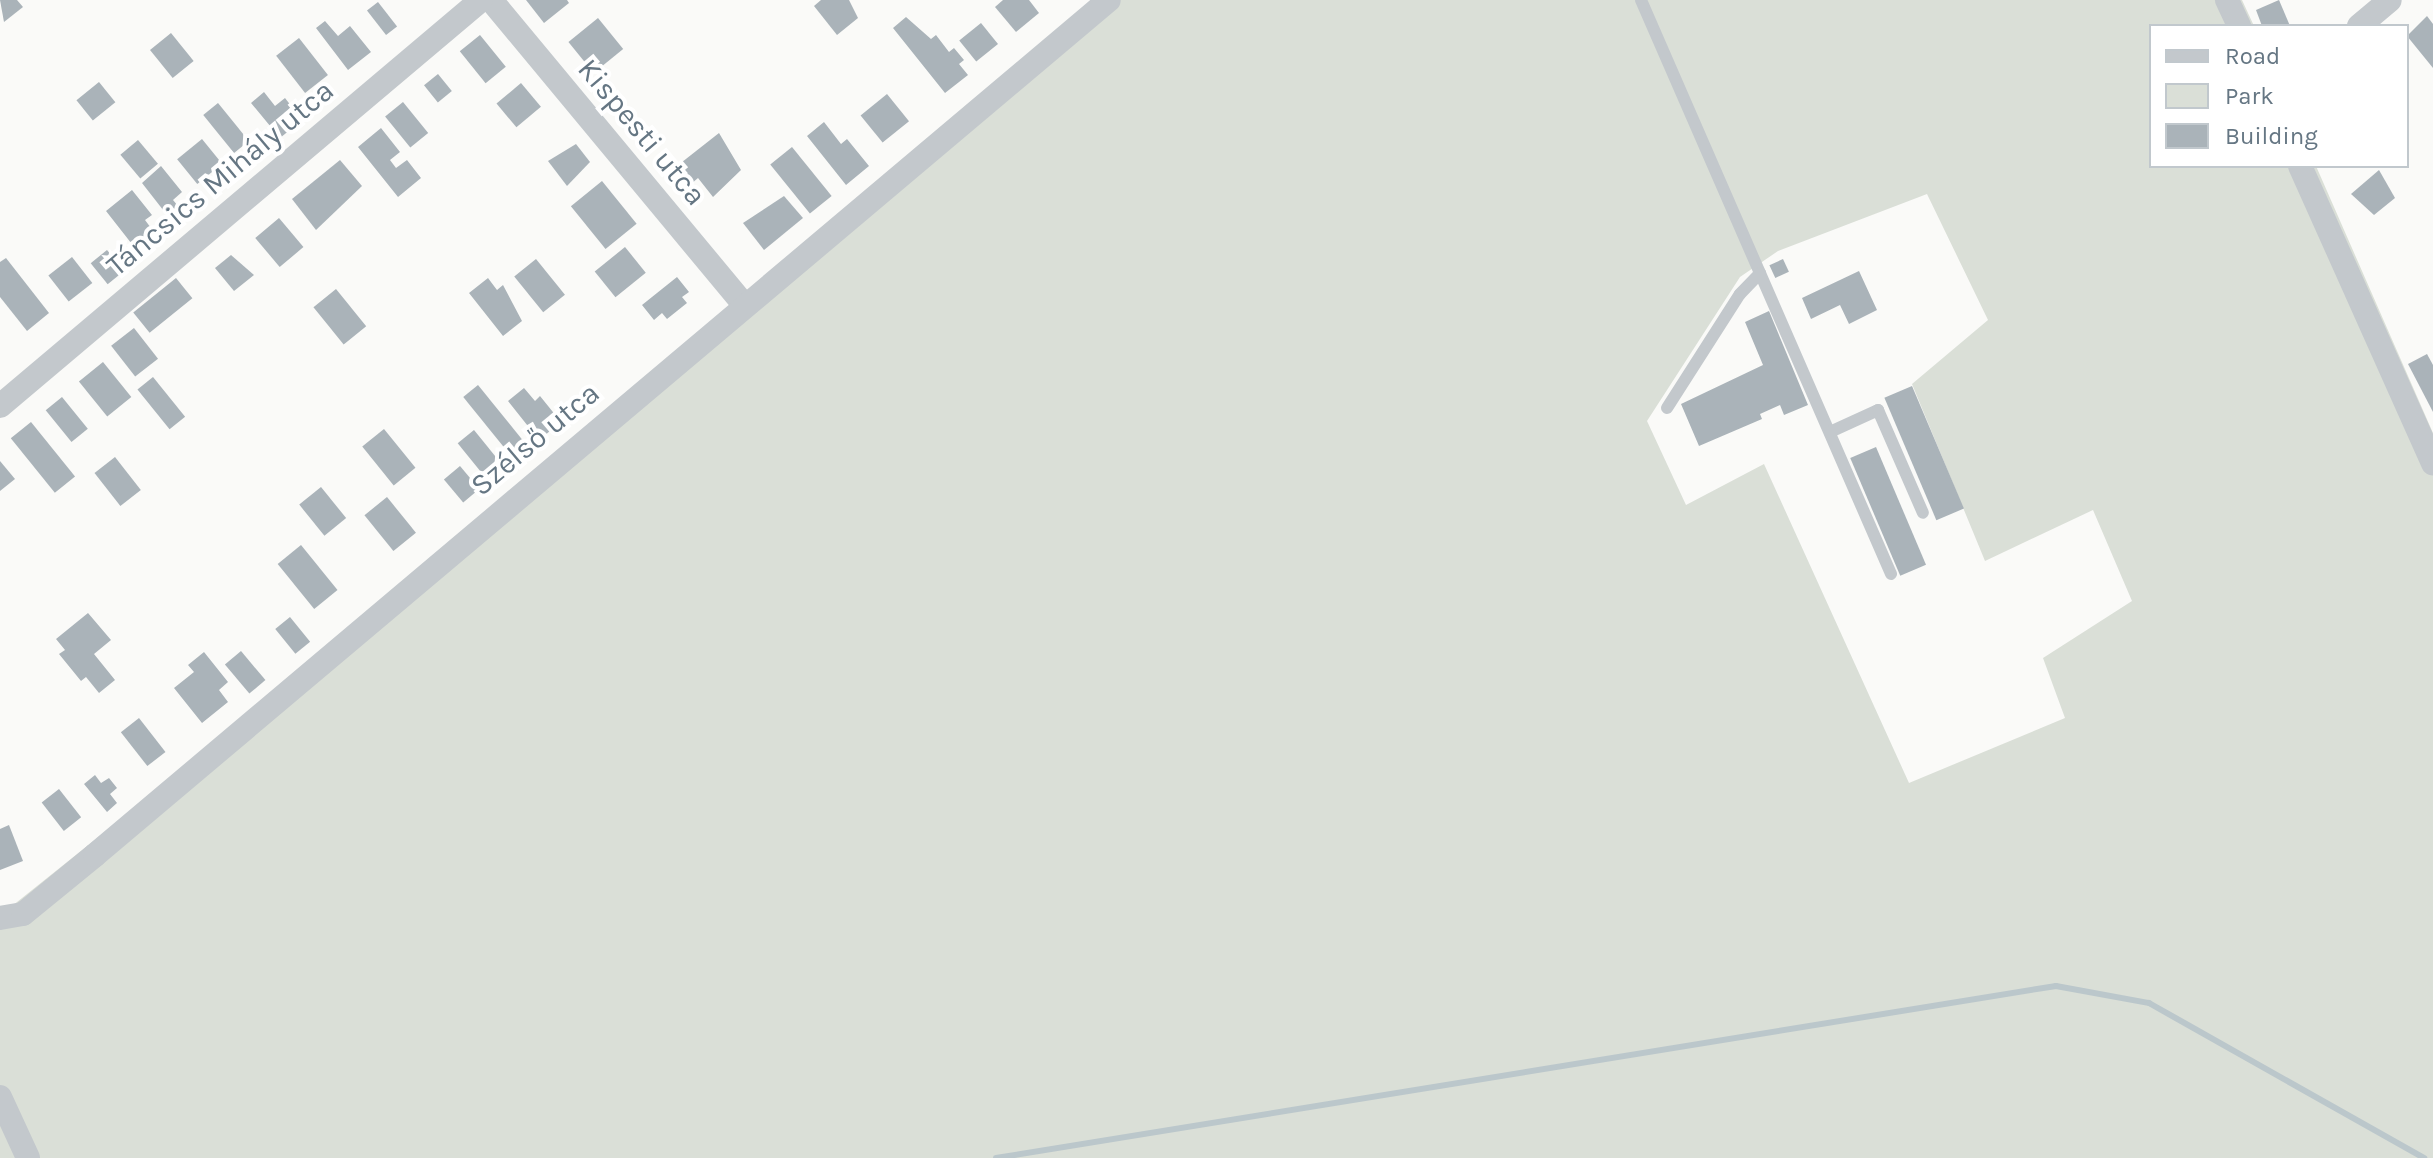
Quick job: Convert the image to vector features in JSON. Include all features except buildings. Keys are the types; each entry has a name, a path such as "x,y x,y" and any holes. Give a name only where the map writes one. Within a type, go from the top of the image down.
{"street":[{"name":"Táncsics Mihály utca","path":"0,406 481,0"},
{"name":"Kispesti utca","path":"491,0 743,304"},
{"name":"Szélső utca","path":"0,918 23,914 83,865 743,304 1109,0"},
{"path":"2227,0 2238,24"},
{"path":"2361,24 2390,0"},
{"path":"2301,168 2433,464"},
{"path":"0,1097 28,1158"}],"lane":[{"path":"1641,0 1891,574"},
{"path":"1667,408 1740,294 1760,273"},
{"path":"1830,432 1878,410 1923,513"}],"green space":[{"path":"1099,0 2242,0 2253,24 2149,24 2149,168 2317,168 2433,433 2433,1158 0,1158 0,909 7,910 176,775","holes":["1927,194 1988,320 1912,384 1985,561 2093,510 2132,601 2043,658 2065,718 1909,783 1764,464 1686,505 1647,421 1740,277 1778,251"]}],"waterway":[{"path":"996,1158 2056,986 2149,1003 2424,1158"}]}
